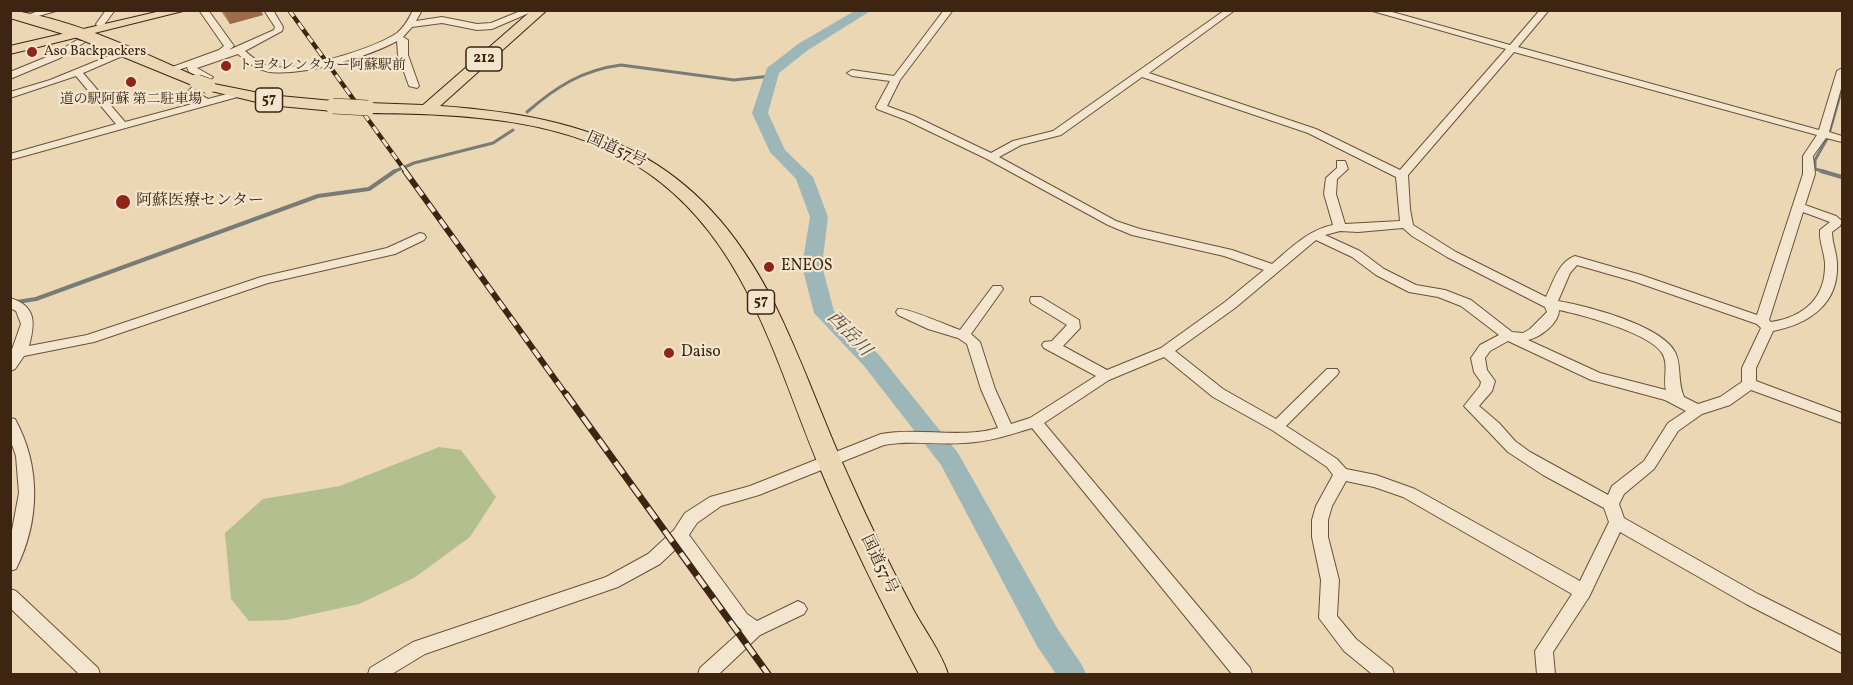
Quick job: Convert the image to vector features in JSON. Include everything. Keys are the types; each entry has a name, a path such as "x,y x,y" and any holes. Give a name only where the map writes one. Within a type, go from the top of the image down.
{"highway":[{"name":"212","path":"427,109 541,10"},
{"name":"国道57号","path":"16,16 129,51 202,84 238,94 296,104 427,109 495,115 562,129 613,146 679,187 713,222 742,264 783,345 829,462 865,541 934,675"}],"main road":[{"path":"10,50 82,38 182,10"}],"street":[{"path":"16,16 55,10"},
{"path":"100,24 111,10"},
{"path":"169,70 226,50 229,46 203,10"},
{"path":"162,116 164,112 204,101 190,93 208,77 192,70 192,67 239,50 278,31 279,27 268,10"},
{"path":"239,50 259,66 268,69 288,69 357,53 396,37 409,25 418,10"},
{"path":"409,25 442,20 477,27 492,26 532,10"},
{"path":"949,10 896,79 881,107 910,118 990,157 1112,223 1136,232 1228,253 1274,269"},
{"path":"990,157 1017,143 1057,133 1231,10"},
{"path":"1373,10 1842,139"},
{"path":"1545,10 1402,175 1407,224 1413,231 1451,253 1550,304 1563,305 1608,320 1661,343 1671,360 1672,386 1677,399"},
{"path":"396,37 403,40 403,55 414,86"},
{"path":"10,76 57,56 82,38"},
{"path":"10,95 78,73 129,51"},
{"path":"1749,384 1749,368 1765,324 1809,174 1808,156 1823,134 1842,71"},
{"path":"78,73 124,127"},
{"path":"852,73 896,79"},
{"path":"1143,74 1312,131 1402,175"},
{"path":"10,157 238,94"},
{"path":"1340,227 1330,194 1332,178 1343,169 1341,163"},
{"path":"1611,504 1588,493 1512,447 1499,436 1492,425 1479,417 1471,406 1488,381 1479,370 1478,355 1483,349 1508,336 1518,339 1544,327 1554,312 1550,304 1564,271 1575,260 1637,278 1765,324 1780,326 1813,311 1817,308 1830,278 1832,262 1825,235 1826,230 1836,224 1836,221 1799,207"},
{"path":"377,675 419,648 612,582 654,559 680,535 691,518 716,501 753,491 881,440 896,437 963,438 1007,432 1035,422 1104,377 1166,351 1230,305 1325,230 1340,227 1358,228 1407,224"},
{"path":"1316,236 1356,254 1380,272 1413,289 1440,293 1466,303 1508,336 1602,379 1677,399 1697,410"},
{"path":"20,352 89,339 265,280 391,251 420,237"},
{"path":"963,335 998,289"},
{"path":"1036,300 1074,323 1073,328 1051,346 1102,373 1104,377"},
{"path":"10,302 22,309 28,324 20,352 10,366"},
{"path":"903,312 933,326 963,335 972,342 988,389 1007,432"},
{"path":"1166,351 1218,393 1277,426 1332,463 1341,474 1376,480 1409,494 1583,592"},
{"path":"1277,426 1303,397 1332,372"},
{"path":"1749,384 1725,401 1697,410 1674,428 1649,465 1618,490 1611,504 1617,522 1752,599 1842,645"},
{"path":"1749,384 1842,418"},
{"path":"1035,422 1243,675"},
{"path":"10,423 18,435 28,488 22,525 10,564"},
{"path":"1341,474 1339,485 1322,511 1320,541 1328,563 1330,581 1328,618 1350,645 1385,675"},
{"path":"1546,675 1544,651 1583,592 1617,522"},
{"path":"680,535 741,619 755,629"},
{"path":"10,596 91,675"},
{"path":"707,675 755,629 798,609"}],"green space":[{"path":"439,447 461,450 496,497 470,537 414,578 359,604 286,620 249,621 231,599 225,533 263,499 340,486"}],"waterway":[{"name":"西岳川","path":"866,10 803,47 772,71 760,113 778,152 804,177 819,217 812,266 824,313 872,361 950,459 1047,637 1072,674"},
{"path":"527,112 559,87 582,75 607,67 621,65 734,80 771,76"},
{"path":"1826,172 1815,169 1815,160 1828,137 1842,88"},
{"path":"394,171 414,163 493,143 513,130"},
{"path":"17,302 36,299 318,196 369,189 394,171"},
{"path":"1821,171 1842,177"}],"railway":[{"path":"289,10 406,172"},
{"path":"405,171 567,396"},
{"path":"566,394 768,674"}],"place":[{"name":"Aso Backpackers","path":"32,52"},
{"name":"トヨタレンタカー阿蘇駅前","path":"226,66"},
{"name":"道の駅阿蘇 第二駐車場","path":"131,82"},
{"name":"阿蘇医療センター","path":"123,202"},
{"name":"ENEOS","path":"769,267"},
{"name":"Daiso","path":"669,353"}]}
